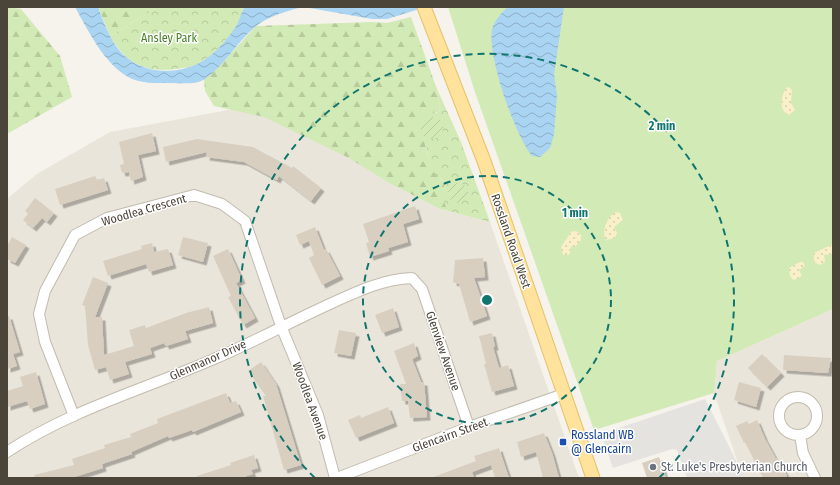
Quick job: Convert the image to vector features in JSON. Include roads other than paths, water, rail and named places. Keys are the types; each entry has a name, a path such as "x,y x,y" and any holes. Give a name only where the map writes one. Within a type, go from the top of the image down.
{"main road":[{"name":"Rossland Road West","path":"424,7 429,24 484,162 593,478"}],"street":[{"name":"Woodlea Crescent","path":"74,416 45,342 39,314 44,291 75,235 107,218 194,196 222,204 245,221 282,326"},
{"name":"Glenmanor Drive","path":"7,452 21,443 74,416 215,359 282,326 362,290 395,279 412,278"},
{"name":"Glenview Avenue","path":"412,278 422,289 469,427"},
{"name":"Woodlea Avenue","path":"282,326 318,415 336,478"},
{"name":"Glencairn Street","path":"336,478 469,427 564,394"},
{"path":"800,435 803,453 815,478"}],"water":[{"path":"75,7 98,7 111,37 116,46 124,55 143,67 165,71 188,67 209,57 231,34 245,7 303,7 278,14 260,23 242,39 219,67 205,79 193,83 156,83 130,78 112,65 98,47"},
{"path":"304,7 426,7 387,19 372,19"},
{"path":"508,7 564,7 554,74 557,95 554,135 550,148 540,157 532,156 525,146 511,114 498,76 494,57 492,29 498,17"}],"place":[{"name":"Rossland WB @ Glencairn","path":"563,442"},
{"name":"St. Luke's Presbyterian Church","path":"653,467"}],"park label":[{"name":"Ansley Park","path":"169,38"}]}
